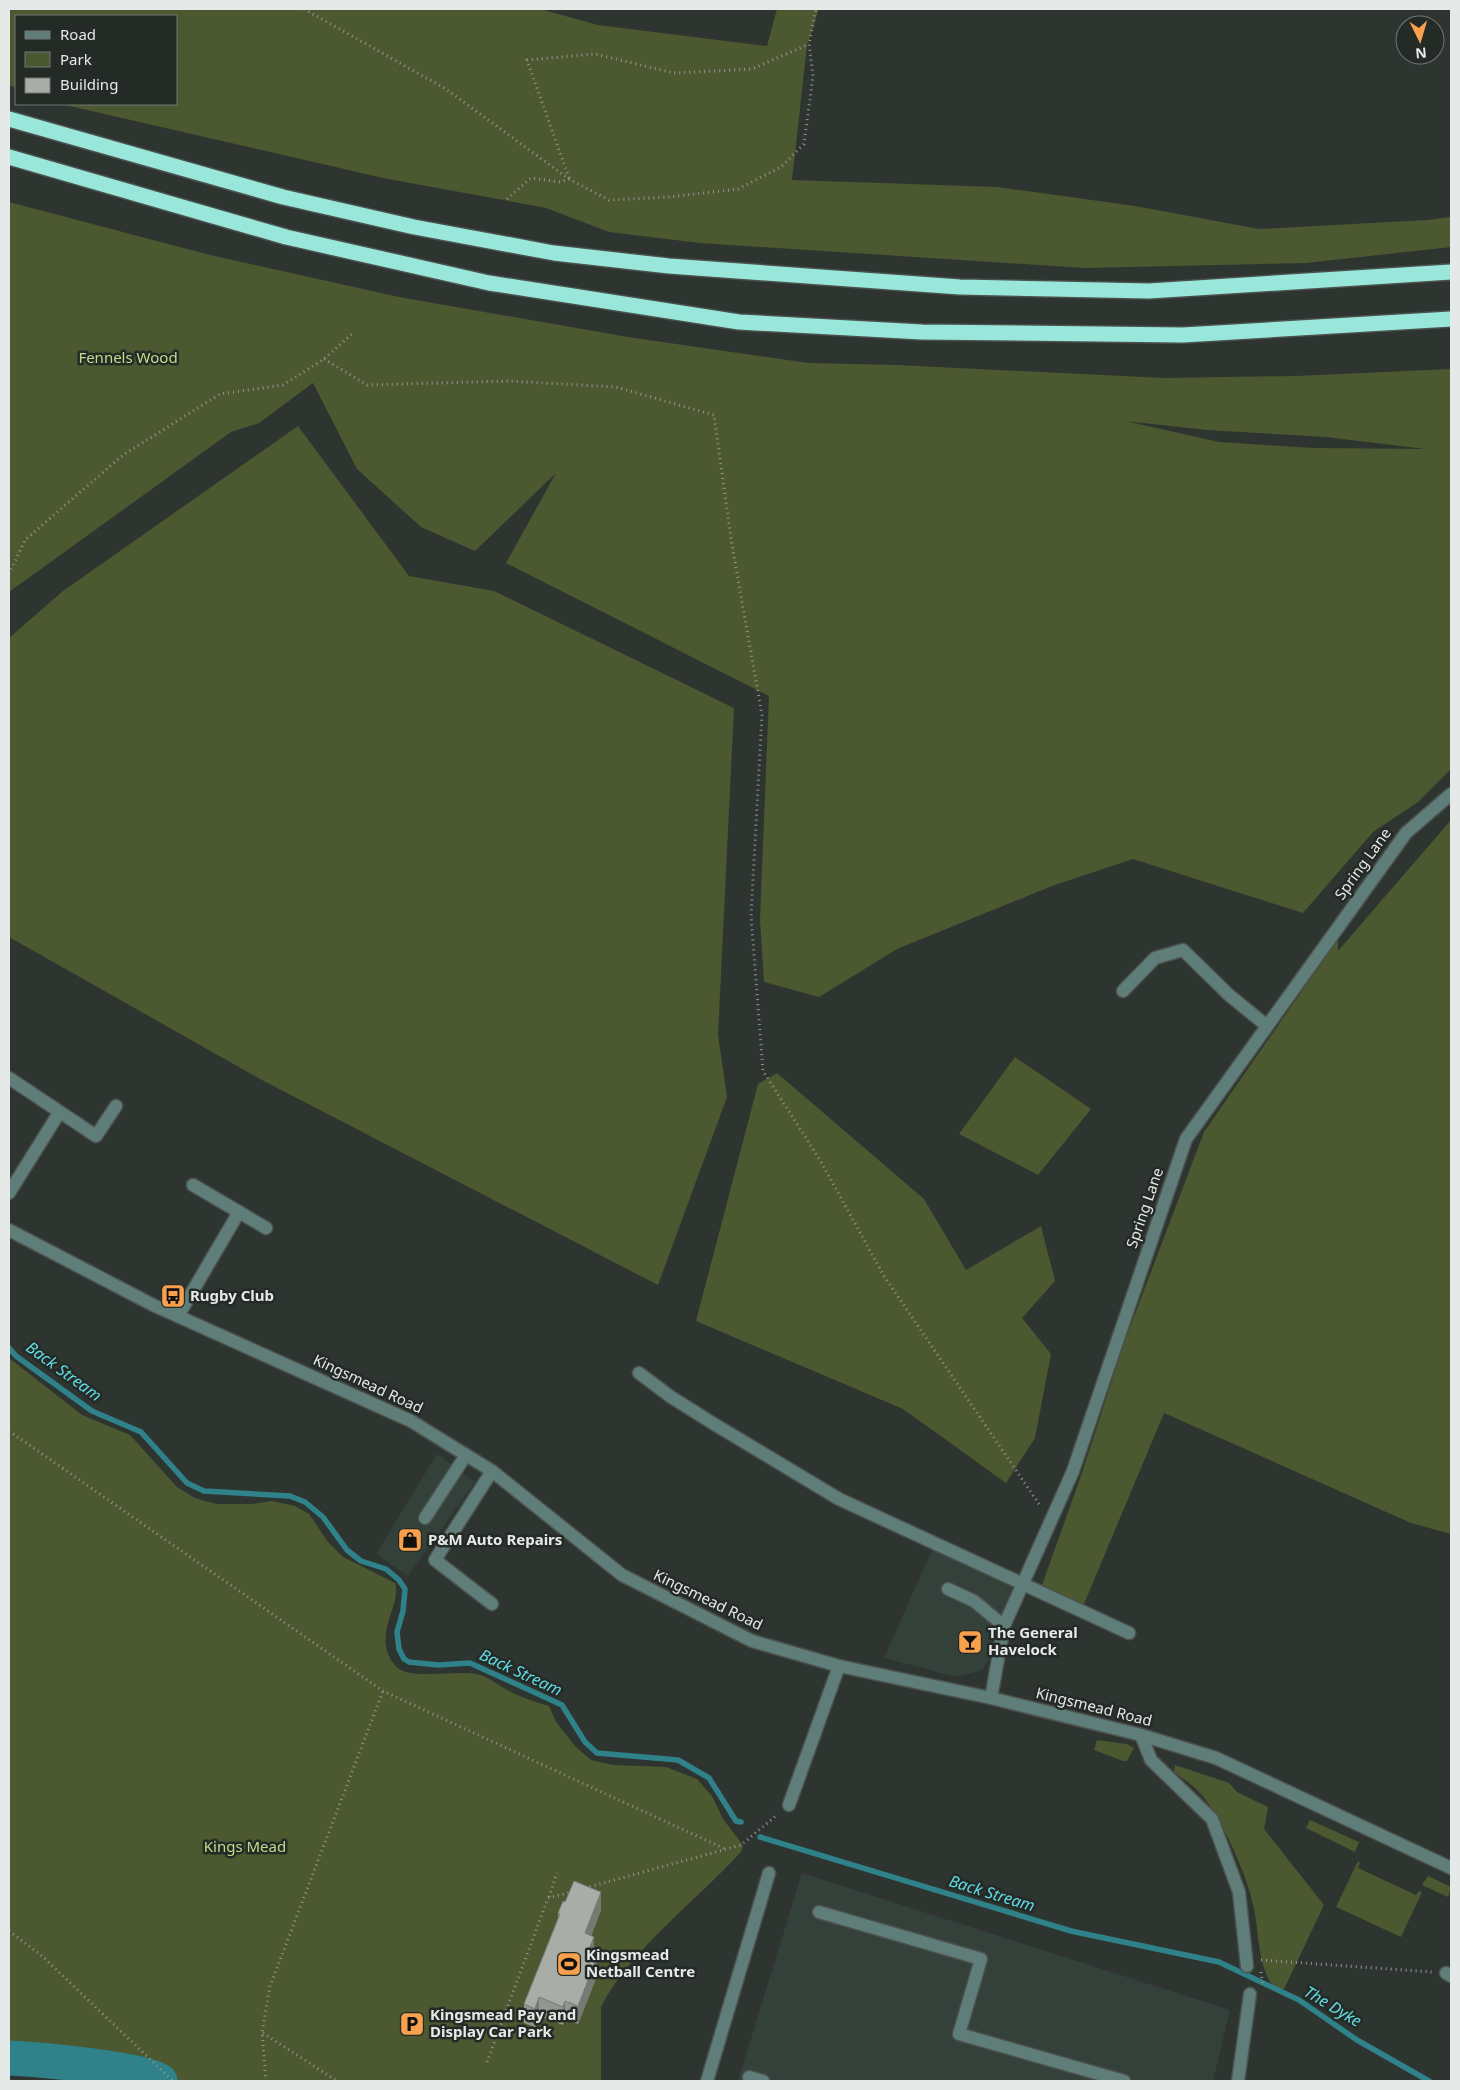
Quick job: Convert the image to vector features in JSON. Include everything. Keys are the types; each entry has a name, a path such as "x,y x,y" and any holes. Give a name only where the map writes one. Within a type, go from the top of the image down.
{"highway":[{"path":"9,119 283,197 414,228 554,253 669,266 960,287 1149,291 1451,272"},
{"path":"9,157 286,237 489,283 738,322 922,332 1183,335 1451,320"}],"street":[{"name":"Spring Lane","path":"991,1698 1004,1626 1073,1471 1186,1138 1406,833 1451,794"},
{"path":"1124,991 1155,958 1183,950 1229,995 1267,1026"},
{"path":"9,1078 59,1114 96,1136 116,1106"},
{"path":"9,1193 59,1114"},
{"path":"193,1185 266,1228"},
{"path":"178,1316 239,1212"},
{"name":"Kingsmead Road","path":"9,1230 178,1316 411,1421 492,1471 622,1576 752,1641 839,1666 991,1698 1141,1735 1216,1758 1451,1868"},
{"path":"639,1373 671,1397 839,1499 1022,1586 1130,1633"},
{"path":"424,1518 466,1455"},
{"path":"492,1471 435,1560 492,1604"},
{"path":"948,1589 974,1601 1004,1626"},
{"path":"789,1805 839,1666"},
{"path":"1141,1735 1151,1760 1212,1819 1239,1892 1247,1966"},
{"path":"707,2081 769,1873"},
{"path":"819,1912 981,1959 959,2034 1097,2077 1124,2081"},
{"path":"1238,2081 1250,1994"},
{"path":"749,2077 764,2081"}],"path":[{"path":"304,9 446,89 569,179 609,200 669,197 738,189 781,167 804,144 813,76 809,44 816,9"},
{"path":"569,179 527,60 596,54 674,73 752,69 809,44"},
{"path":"507,199 531,178 560,182 569,179"},
{"path":"9,574 24,540 123,456 220,394 283,385 324,359 354,332"},
{"path":"324,359 368,385 508,381 616,387 714,415 732,545 762,715 751,916 762,1071 820,1160 884,1276 1051,1522"},
{"path":"9,1431 383,1691 725,1849"},
{"path":"266,2081 262,2033 270,1986 383,1691"},
{"path":"548,1898 741,1845 767,1823"},
{"path":"487,2062 556,1873"},
{"path":"9,1931 41,1955 173,2081"},
{"path":"1263,1994 1260,1960 1449,1974"},
{"path":"262,2033 337,2081"}],"shaded area":[{"path":"437,1454 475,1482 408,1576 376,1554"},
{"path":"933,1548 1012,1587 998,1646 982,1670 956,1677 884,1658"},
{"path":"802,1873 1230,2010 1213,2081 738,2081"}],"green space":[{"path":"9,9 540,9 598,25 767,46 777,9 819,9 807,45 792,180 997,187 1135,206 1259,229 1451,217 1451,247 1306,263 1085,268 700,243 609,232 546,208 383,178 65,105 178,105 178,15 15,15 15,88 9,85"},
{"name":"Fennels Wood","path":"9,202 210,255 399,297 628,337 808,363 898,365 1163,378 1296,376 1451,369 1451,769 1418,802 1373,832 1303,913 1133,859 1052,886 897,949 819,997 764,982 760,919 769,696 506,563 556,473 475,551 421,527 357,469 313,383 259,423 231,432 9,592","holes":["1125,421 1207,430 1326,437 1425,449 1313,448 1219,442"]},
{"path":"298,426 409,576 494,591 734,708 718,1035 727,1097 658,1285 260,1079 9,937 9,638 63,591"},
{"path":"1451,820 1451,1534 1411,1523 1164,1413 1084,1604 1041,1588 1082,1473 1124,1343 1204,1132 1338,939 1338,951"},
{"path":"1015,1057 1091,1109 1038,1175 959,1134"},
{"path":"777,1073 924,1199 966,1270 1041,1226 1055,1281 1022,1318 1051,1354 1035,1438 1006,1483 903,1409 696,1321 758,1084"},
{"name":"Kings Mead","path":"9,1358 82,1415 130,1435 177,1487 195,1498 216,1504 253,1504 272,1501 295,1506 309,1514 328,1542 343,1557 395,1583 396,1597 385,1638 389,1656 399,1669 406,1672 425,1674 468,1673 486,1677 508,1691 549,1706 556,1722 575,1746 591,1760 613,1765 666,1767 697,1779 712,1796 723,1819 743,1845 741,1852 665,1926 613,1986 601,2007 601,2081 174,2081 161,2072 120,2061 47,2053 9,2052"},
{"path":"1097,1740 1127,1744 1134,1748 1127,1761 1123,1761 1094,1750"},
{"path":"1175,1765 1229,1783 1237,1792 1268,1807 1264,1829 1324,1905 1284,1989 1276,1989 1266,1973 1262,1962 1251,1896 1225,1832 1201,1794 1174,1772"},
{"path":"1310,1820 1359,1842 1355,1852 1306,1828"},
{"path":"1358,1861 1360,1863 1358,1868 1416,1895 1419,1891 1422,1892 1401,1937 1336,1907"},
{"path":"1428,1876 1451,1887 1448,1897 1422,1885"}],"building":[{"name":"Kingsmead Netball Centre","path":"574,1881 601,1892 585,1933 594,1937 587,1954 597,1957 578,2006 565,2001 563,2007 539,1997 535,2009 524,2004 560,1914 558,1913"}],"waterway":[{"name":"Back Stream","path":"9,1348 16,1356 92,1411 141,1432 187,1483 204,1491 290,1496 305,1502 323,1517 347,1550 361,1561 386,1569 399,1580 405,1589 403,1611 397,1632 399,1649 404,1659 409,1662 438,1665 470,1663 562,1705 585,1742 597,1753 678,1760 709,1778 736,1821 741,1822"},
{"name":"Back Stream","path":"760,1837 1071,1931 1219,1962 1299,2000 1357,2040 1429,2081"},
{"path":"9,2058 134,2072 160,2081"}],"place":[{"name":"Rugby Club","path":"173,1296"},
{"name":"P&M Auto Repairs","path":"410,1540"},
{"name":"The General Havelock","path":"970,1642"},
{"name":"Kingsmead Netball Centre","path":"569,1964"},
{"name":"Kingsmead Pay and Display Car Park","path":"412,2024"}],"water label":[{"name":"The Dyke","path":"1333,2006"}]}
